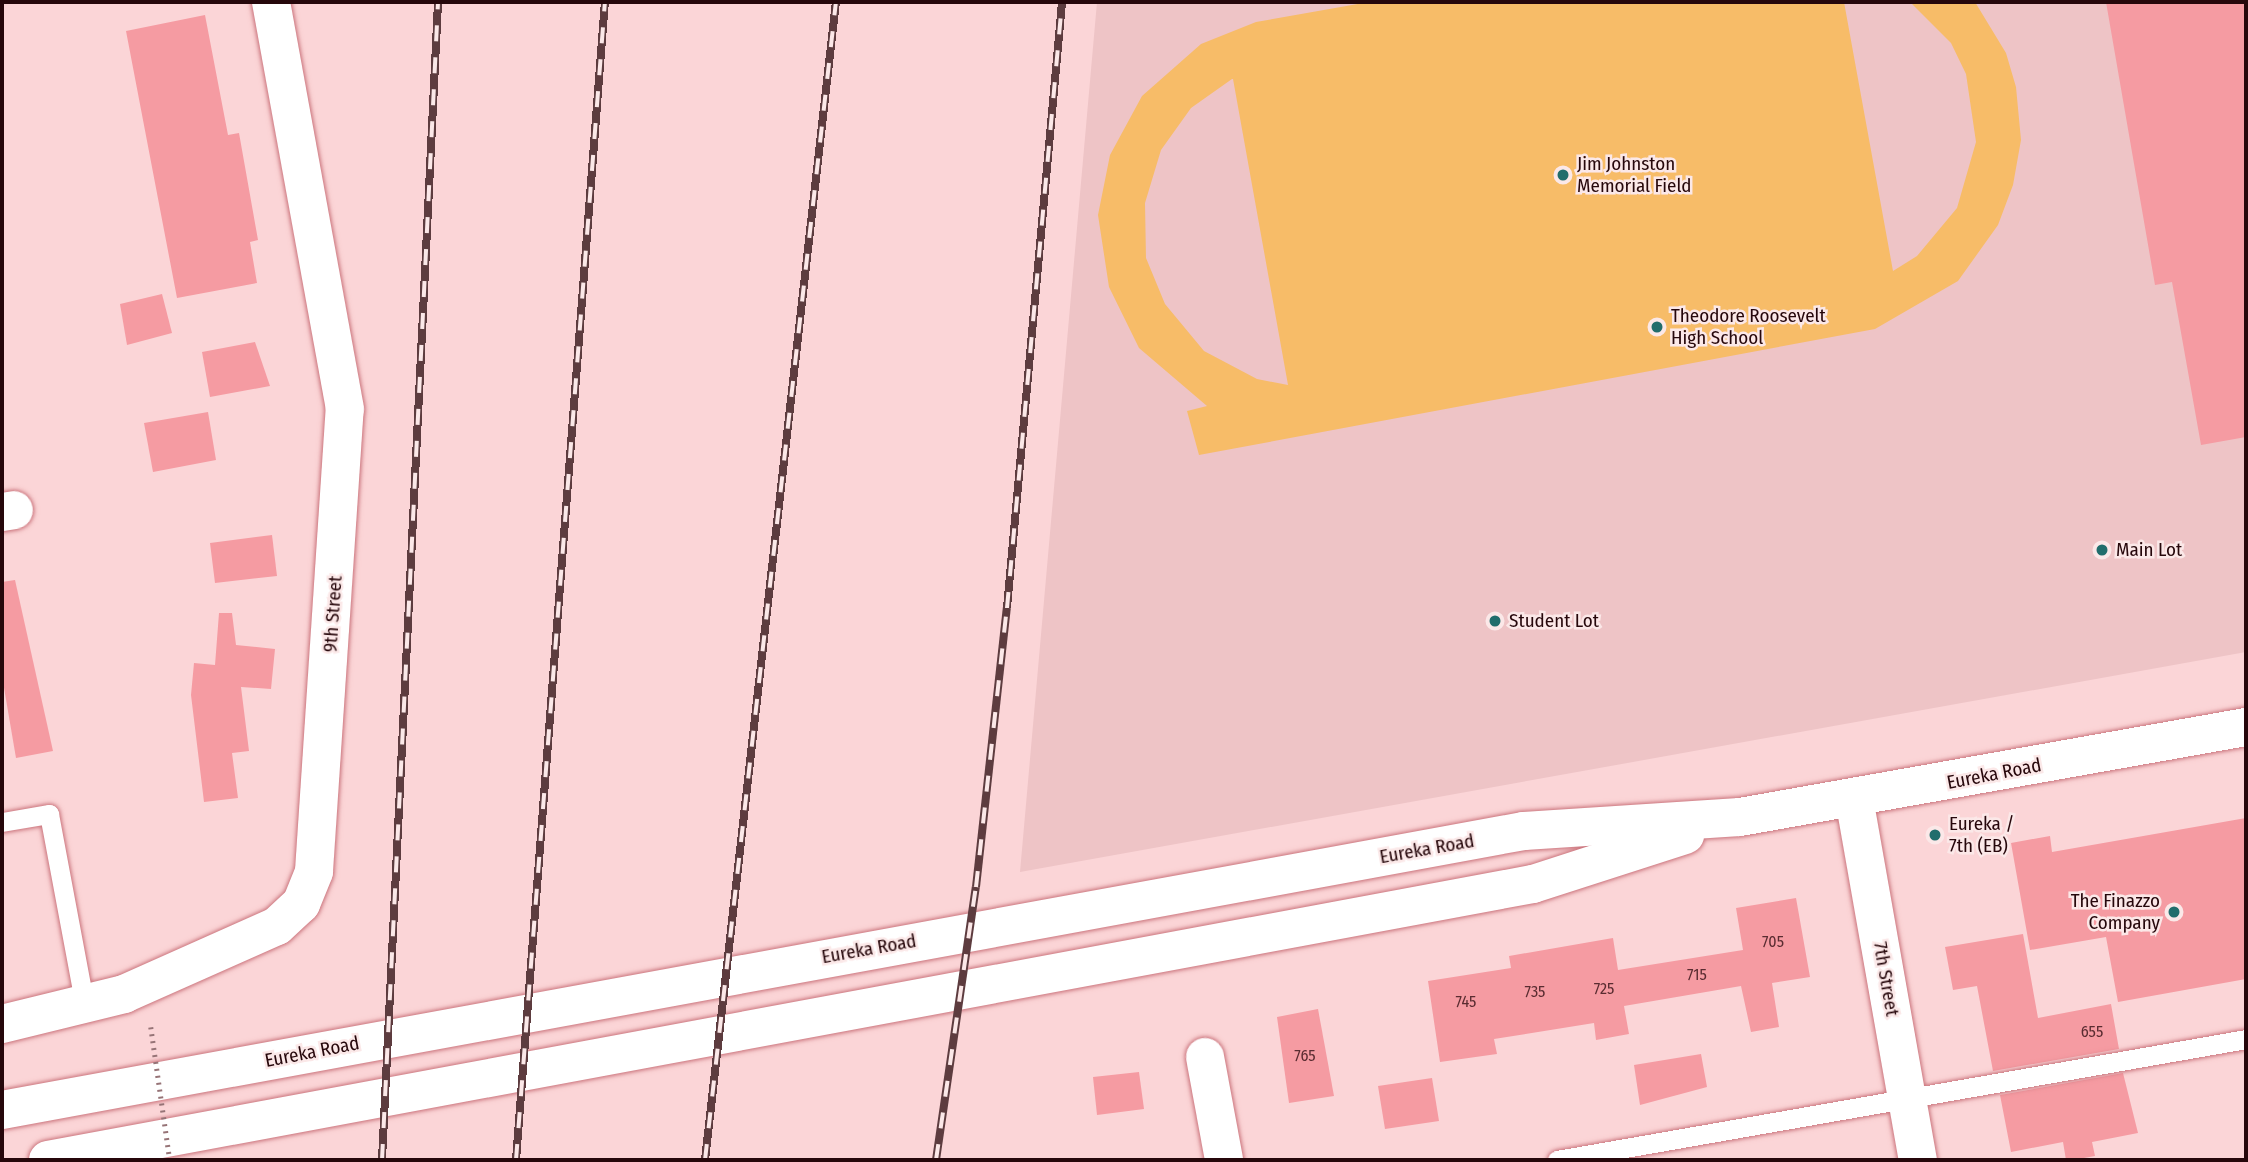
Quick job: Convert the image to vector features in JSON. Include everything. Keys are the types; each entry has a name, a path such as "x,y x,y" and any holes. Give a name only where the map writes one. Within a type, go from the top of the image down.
{"main road":[{"name":"9th Street","path":"2,1024 85,1007 277,926 301,904 314,871 345,409 271,2"},
{"name":"Eureka Road","path":"2,1110 1524,831 1740,817 2246,727"},
{"name":"7th Street","path":"1854,798 1918,1160"},
{"name":"Eureka Road","path":"47,1160 1533,884 1740,817"},
{"path":"1205,1057 1224,1160"}],"lane":[{"path":"2,822 49,814 85,1007"},
{"path":"1557,1160 2246,1039"}],"path":[{"path":"151,1027 170,1160"}],"shaded area":[{"name":"Theodore Roosevelt High School","path":"1097,2 2246,2 2246,652 1020,872"},
{"name":"Jim Johnston Memorial Field","path":"1369,2 1844,2 1893,271 1917,256 1957,208 1976,142 1966,74 1951,43 1910,2 1975,2 2006,53 2016,87 2021,140 2013,185 1998,225 1958,281 1875,329 1199,455 1187,411 1207,406 1139,348 1109,287 1098,215 1110,155 1142,96 1201,44 1256,22","holes":["1233,79 1288,385 1257,379 1204,351 1165,304 1146,258 1145,203 1161,150 1191,108"]}],"building":[{"path":"2106,2 2246,2 2246,437 2201,445 2172,282 2155,285"},
{"path":"205,15 228,135 239,133 258,240 250,242 257,283 177,298 126,31"},
{"path":"162,294 172,333 127,345 120,304"},
{"path":"255,342 270,386 210,397 202,352"},
{"path":"208,412 216,460 153,472 144,423"},
{"path":"272,535 277,576 215,583 210,543"},
{"path":"15,580 53,751 16,758 2,676 2,582"},
{"path":"219,613 232,613 236,645 275,649 271,689 241,687 249,751 232,753 238,798 204,802 191,695 194,663 215,665"},
{"name":"The Finazzo Company","path":"2246,818 2246,979 2118,1002 2106,937 2030,950 2011,843 2050,836 2052,852"},
{"path":"1796,898 1810,977 1772,983 1779,1027 1751,1032 1741,986 1624,1006 1629,1034 1596,1040 1594,1023 1494,1039 1497,1054 1440,1062 1428,981 1511,968 1509,956 1613,938 1618,970 1743,950 1736,908"},
{"path":"2023,934 2038,1018 2111,1004 2119,1049 1993,1071 1977,986 1953,990 1945,947"},
{"path":"1318,1009 1334,1096 1289,1103 1277,1017"},
{"path":"1701,1054 1707,1087 1640,1105 1634,1065"},
{"path":"1139,1072 1144,1109 1097,1115 1093,1077"},
{"path":"2123,1073 2138,1133 2092,1142 2095,1156 2073,1160 2066,1160 2063,1142 2011,1152 2000,1095"},
{"path":"1432,1078 1439,1121 1385,1129 1378,1086"}],"railway":[{"path":"382,1160 438,2"},
{"path":"516,1160 605,2"},
{"path":"705,1160 836,2"},
{"path":"936,1160 976,887 1007,608 1062,2"}],"place":[{"name":"Jim Johnston Memorial Field","path":"1563,175"},
{"name":"Theodore Roosevelt High School","path":"1657,327"},
{"name":"Main Lot","path":"2102,550"},
{"name":"Student Lot","path":"1495,621"},
{"name":"Eureka / 7th (EB)","path":"1935,835"},
{"name":"The Finazzo Company","path":"2174,912"}]}
